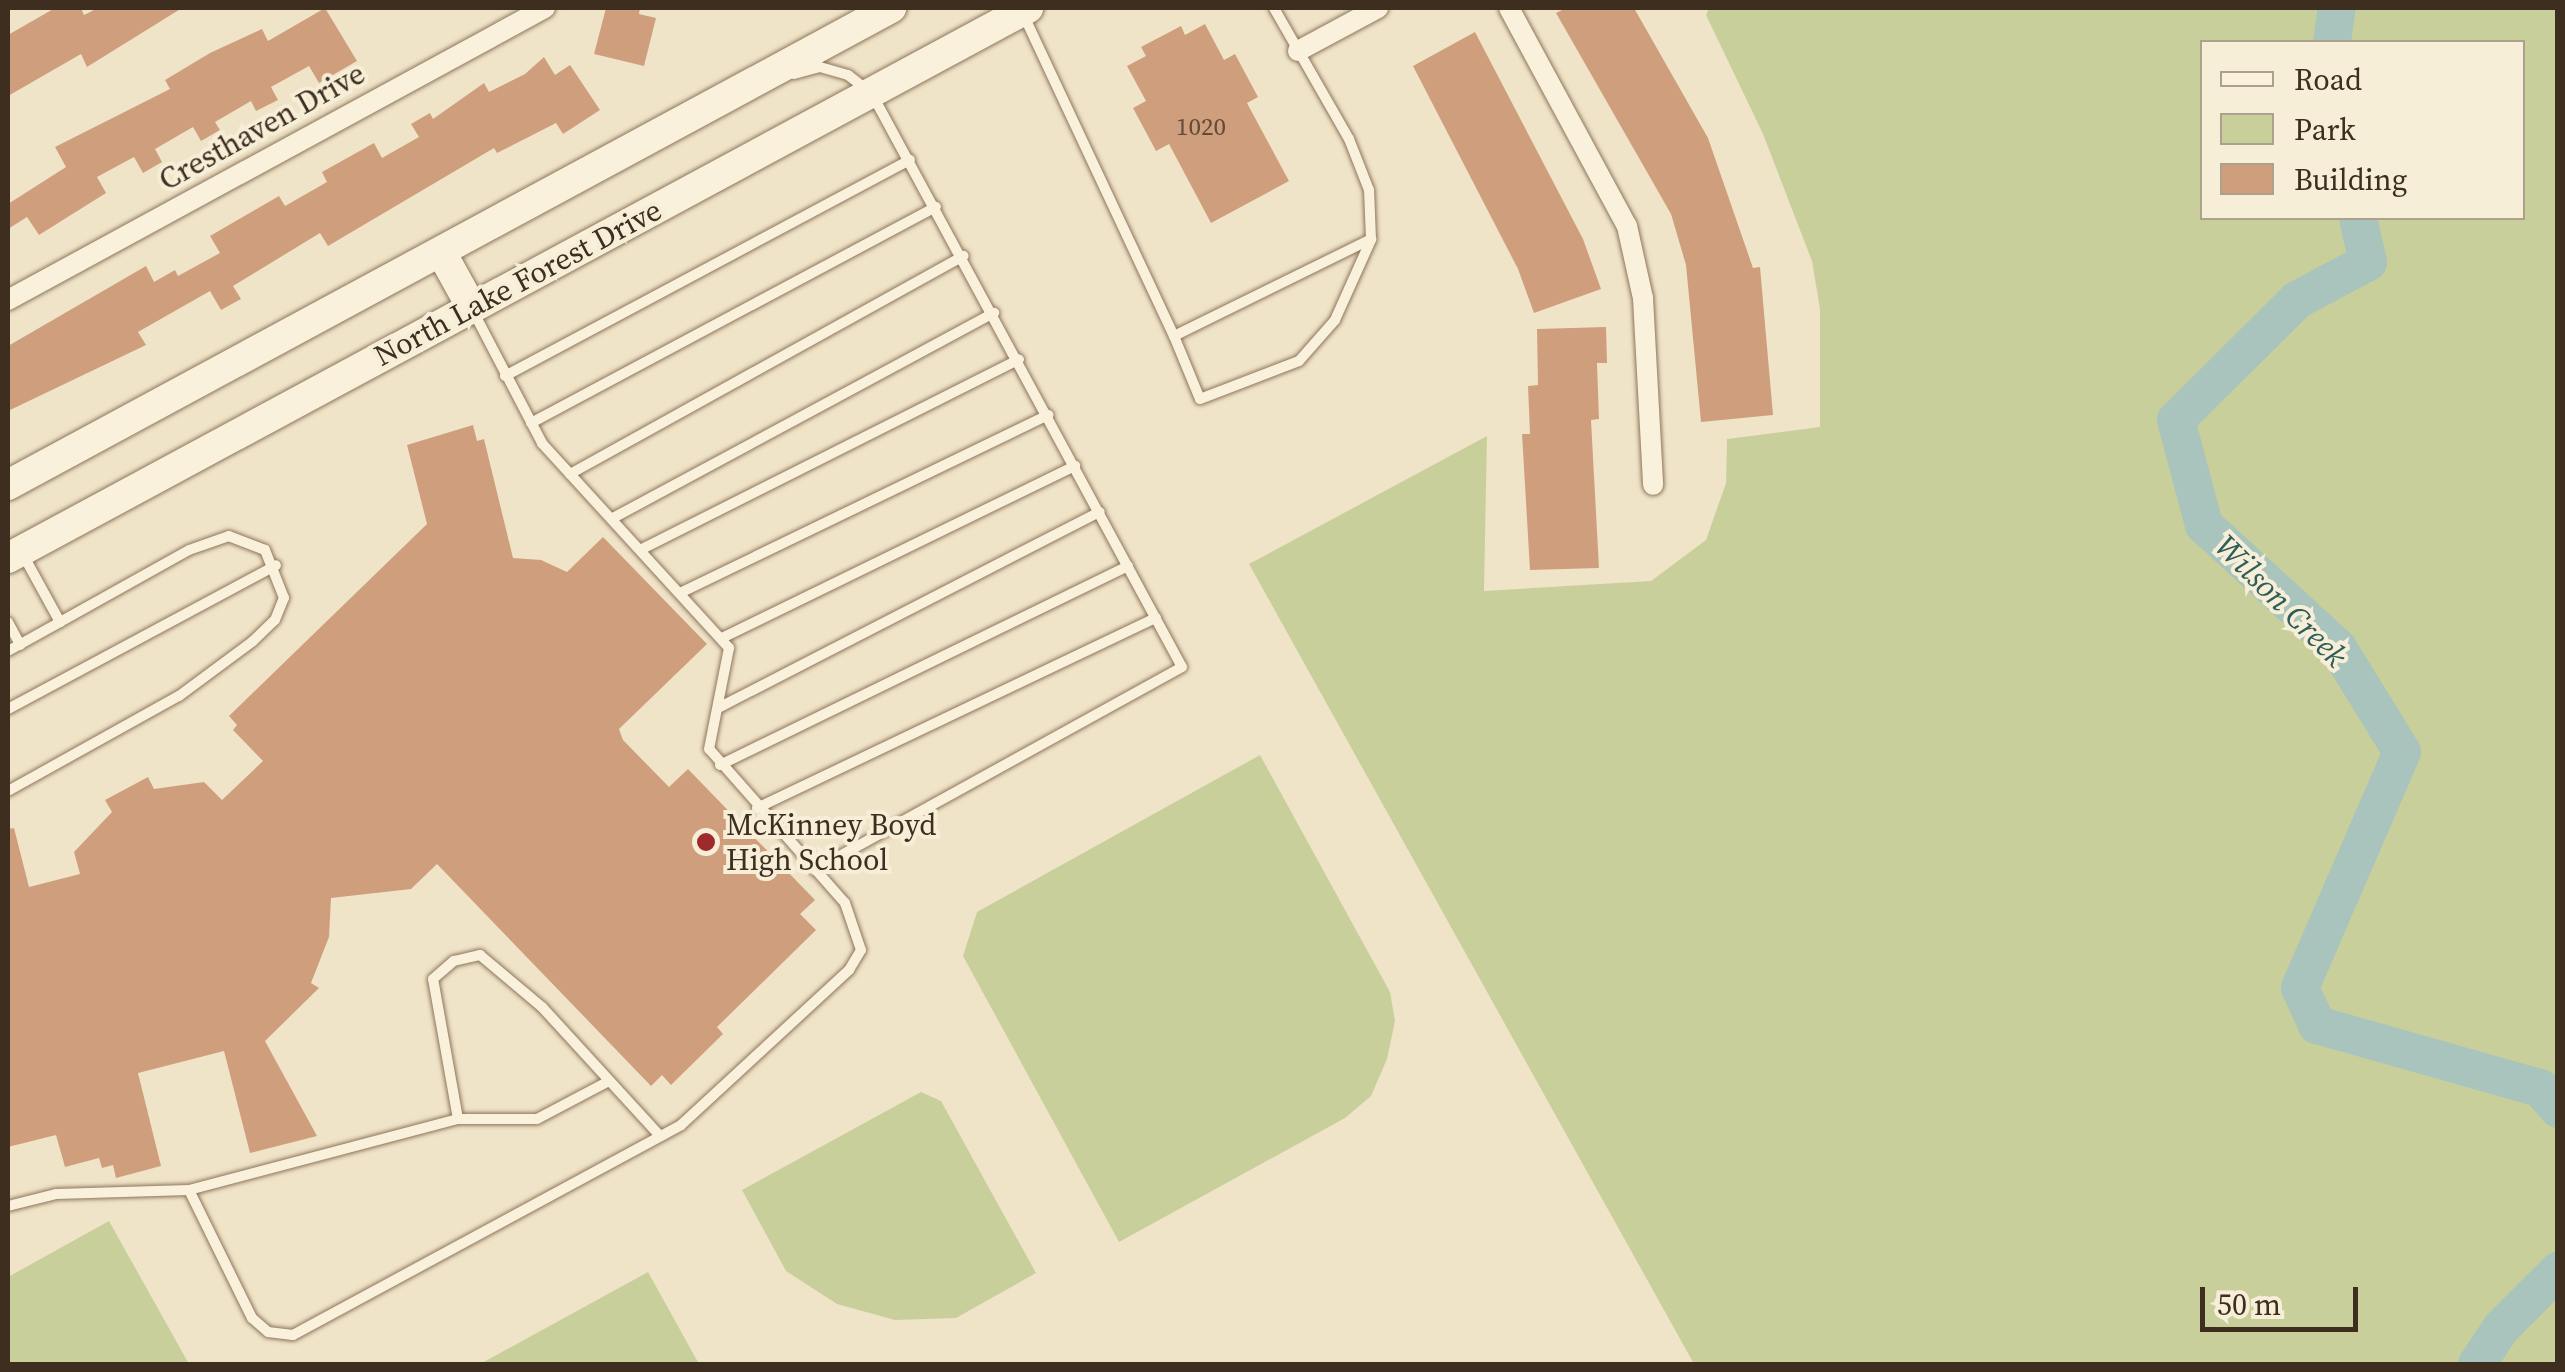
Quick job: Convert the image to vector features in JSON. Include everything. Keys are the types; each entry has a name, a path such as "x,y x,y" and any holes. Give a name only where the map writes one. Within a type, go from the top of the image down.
{"main road":[{"path":"8,486 891,8"},
{"name":"North Lake Forest Drive","path":"12,546 472,308 1025,9"},
{"path":"440,252 472,308"}],"street":[{"name":"Cresthaven Drive","path":"8,300 545,8"},
{"path":"1298,51 1354,13 1378,8"},
{"path":"1509,8 1627,226 1643,298 1653,485"}],"lane":[{"path":"1025,9 1200,399 1298,362 1335,320 1371,239 1369,190 1349,139 1274,8"},
{"path":"742,88 820,67 872,94 964,256 1182,668 814,870"},
{"path":"504,376 910,160"},
{"path":"531,423 936,206"},
{"path":"1174,336 1371,239"},
{"path":"570,474 964,256"},
{"path":"189,1190 252,1318 268,1332 293,1335 681,1125 849,970 861,950 853,915 756,808 710,749 730,664 722,638 570,474 531,423 472,308"},
{"path":"612,518 994,313"},
{"path":"642,549 1018,360"},
{"path":"682,592 1048,415"},
{"path":"722,638 1075,466"},
{"path":"718,708 1100,512"},
{"path":"8,651 210,540 244,538 276,565 284,598 275,620 253,641 149,717 8,791"},
{"path":"12,546 60,622"},
{"path":"8,709 276,565"},
{"path":"720,764 1128,566"},
{"path":"756,808 1156,618"},
{"path":"8,622 20,644"},
{"path":"458,1119 432,994 437,972 468,955 502,967 660,1136"},
{"path":"8,1206 56,1194 189,1190 458,1119 537,1119 609,1081"}],"green space":[{"path":"1709,8 2557,8 2557,1364 1694,1364 1249,564 1487,436 1484,591 1651,581 1706,540 1726,483 1727,439 1820,427 1820,309 1812,261 1763,134 1706,15"},
{"path":"1260,755 1390,992 1395,1021 1387,1059 1371,1096 1345,1118 1119,1242 963,956 977,912"},
{"path":"921,1092 941,1101 1036,1273 956,1318 895,1320 837,1304 786,1271 742,1190"},
{"path":"109,1221 189,1364 8,1364 8,1277"},
{"path":"648,1272 699,1364 480,1364"}],"building":[{"path":"55,8 81,8 84,15 98,8 182,8 87,67 81,54 8,96 8,35"},
{"path":"325,8 357,61 319,83 309,66 271,87 278,100 256,111 251,101 215,122 220,130 201,141 193,127 155,149 162,162 143,173 134,157 97,177 106,193 39,235 27,217 8,229 8,204 66,167 55,147 170,89 165,80 210,53 262,29 268,41"},
{"path":"606,8 640,8 639,14 656,18 644,66 594,54"},
{"path":"1566,8 1634,8 1708,138 1753,268 1760,267 1773,415 1701,422 1686,265 1671,214 1556,13"},
{"path":"1205,24 1224,60 1235,54 1258,97 1247,103 1289,181 1211,223 1169,144 1156,151 1133,108 1146,101 1127,66 1146,56 1141,47 1181,26 1185,35"},
{"path":"1475,32 1583,239 1601,289 1534,313 1518,269 1413,66"},
{"path":"544,57 555,75 570,65 600,110 563,134 556,123 497,153 494,148 328,246 320,233 233,286 241,299 221,310 210,291 138,332 146,345 8,411 8,346 146,266 154,282 175,270 178,276 220,253 210,236 279,196 285,206 327,182 322,172 374,143 382,158 419,137 411,124 430,113 433,119 484,83 489,92 525,74"},
{"path":"1606,327 1607,363 1597,363 1599,419 1591,420 1599,568 1530,570 1522,434 1530,434 1528,386 1538,385 1537,329"},
{"path":"473,425 477,441 484,439 513,558 541,560 567,572 603,537 707,644 619,729 623,740 669,787 688,769 815,900 800,914 816,930 717,1027 723,1034 671,1085 662,1075 651,1086 437,864 411,889 331,898 329,937 311,983 319,988 265,1041 317,1136 250,1153 224,1051 138,1073 161,1166 116,1178 113,1165 102,1168 99,1158 65,1167 56,1135 8,1147 8,829 14,828 29,887 80,874 74,852 112,812 105,800 148,777 154,789 204,782 222,800 263,761 233,730 237,725 229,716 427,524 407,445"}],"waterway":[{"name":"Wilson Creek","path":"2332,40 2337,8"},
{"name":"Wilson Creek","path":"2358,220 2368,262 2297,300 2176,420 2204,525 2338,648 2402,752 2300,988 2317,1025 2540,1088 2558,1109"},
{"name":"Wilson Creek","path":"2477,1364 2501,1328 2558,1271"}],"place":[{"name":"McKinney Boyd High School","path":"706,842"}]}
